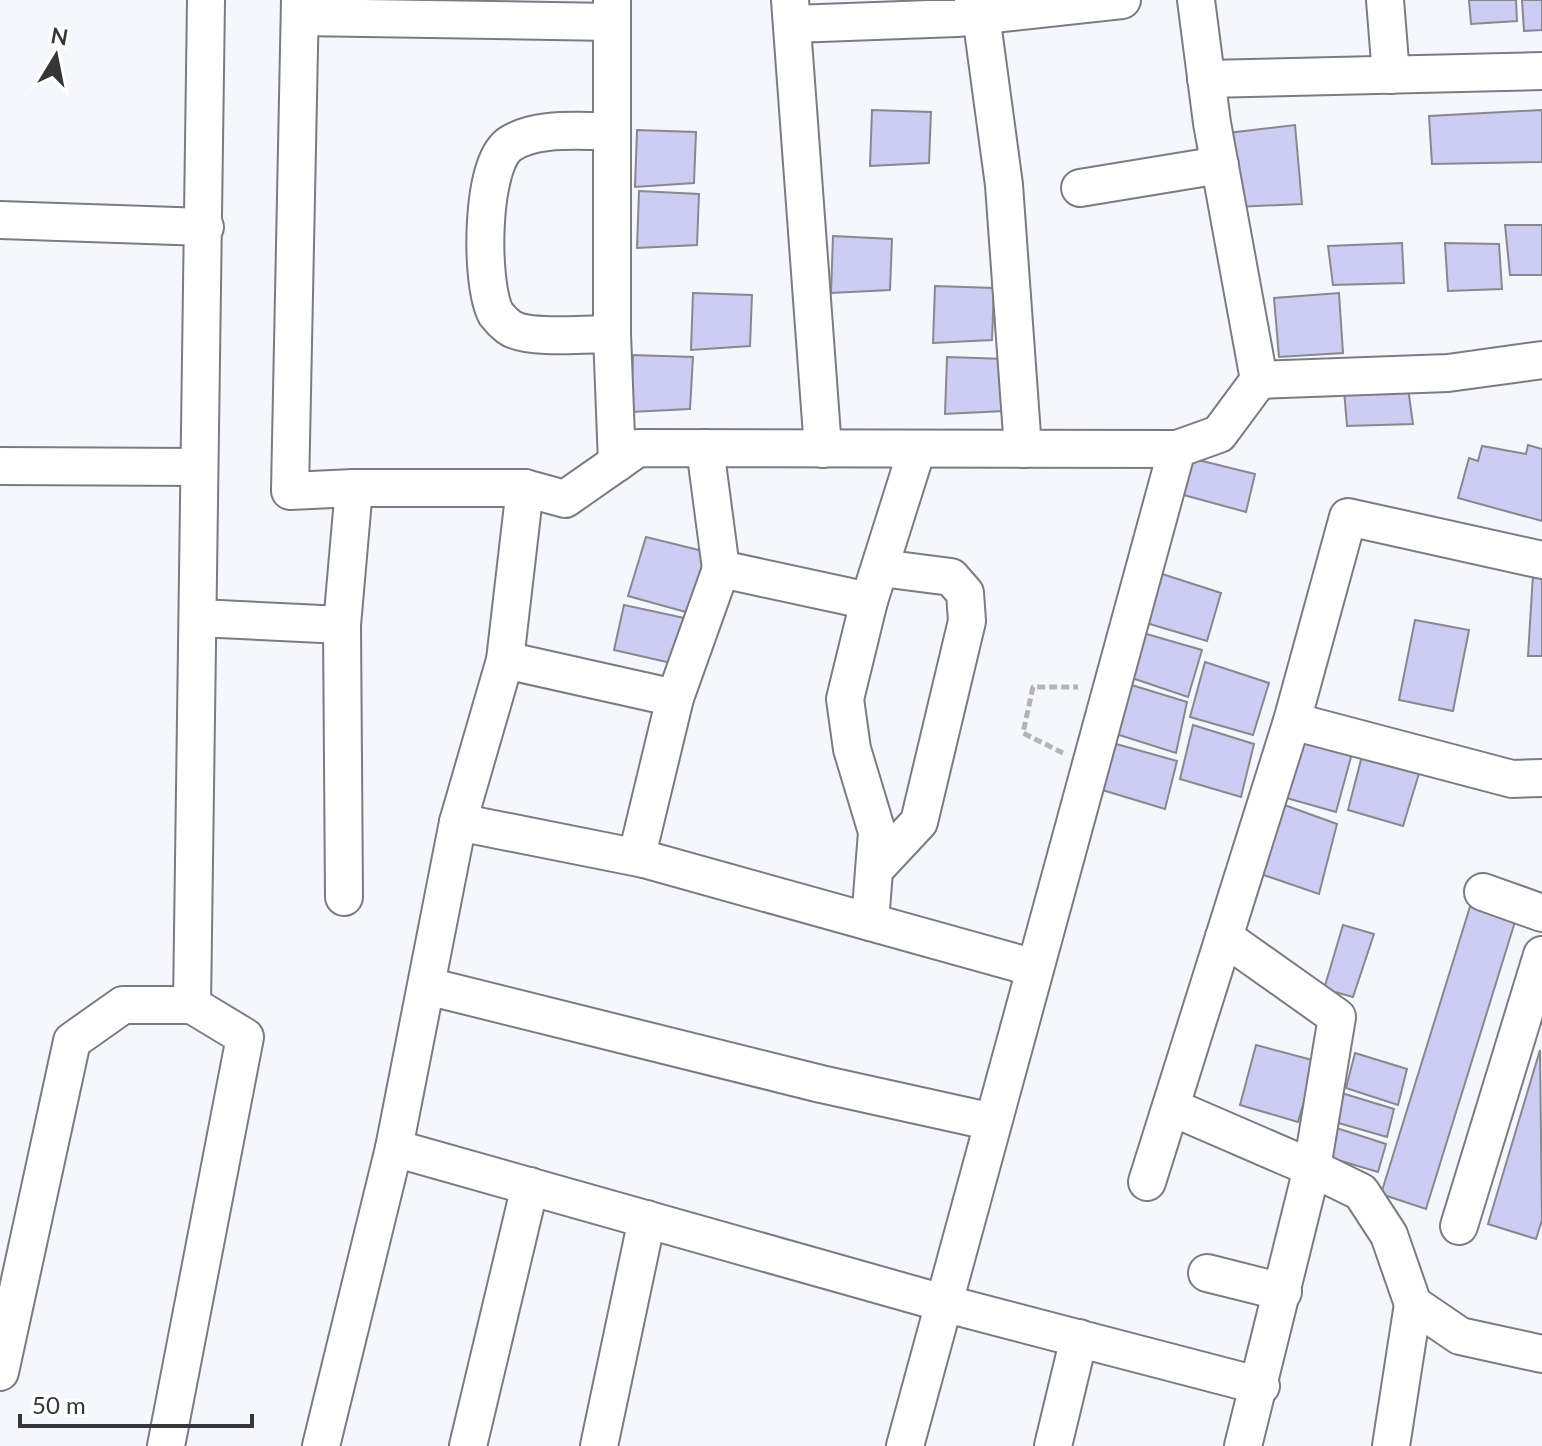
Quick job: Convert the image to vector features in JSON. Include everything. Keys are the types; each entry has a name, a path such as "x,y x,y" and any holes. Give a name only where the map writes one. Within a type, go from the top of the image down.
{"street":[{"path":"192,1005 206,0"},
{"path":"823,449 792,12 981,15 1122,0"},
{"path":"617,463 612,334 612,11 300,8 290,491 525,488 565,499 617,463 638,448 1177,449 1219,434 1259,380 1220,165 1196,0"},
{"path":"1385,0 1391,75"},
{"path":"981,15 1004,185 1023,449"},
{"path":"1206,79 1542,71"},
{"path":"612,131 532,135 508,145 495,165 487,193 488,285 496,315 512,330 546,334 612,334"},
{"path":"1080,188 1220,165"},
{"path":"0,220 205,227"},
{"path":"1259,380 1432,374 1542,360"},
{"path":"644,859 639,847 675,698 721,569 705,448"},
{"path":"870,922 877,832 870,798 852,749 845,699 869,601 917,449"},
{"path":"905,1446 1177,449"},
{"path":"0,466 199,467"},
{"path":"344,897 342,625 354,488"},
{"path":"321,1446 394,1148 458,822 505,660 525,488"},
{"path":"1147,1182 1292,721 1348,517 1542,560"},
{"path":"876,868 919,822 967,621 965,593 951,577 881,568"},
{"path":"721,569 869,601"},
{"path":"198,618 342,625"},
{"path":"505,660 675,698"},
{"path":"1292,721 1512,779 1542,778"},
{"path":"458,822 644,859 1035,968"},
{"path":"1483,892 1542,913"},
{"path":"1224,937 1337,1017 1312,1168 1261,1386 1243,1446"},
{"path":"1459,1226 1542,955"},
{"path":"427,986 806,1081 993,1122"},
{"path":"0,1372 72,1041 123,1005 192,1005 245,1037 166,1446"},
{"path":"1171,1107 1361,1192 1389,1235 1413,1304 1391,1446"},
{"path":"394,1148 943,1303 1261,1386"},
{"path":"468,1446 530,1186"},
{"path":"599,1446 647,1219"},
{"path":"1207,1273 1283,1292"},
{"path":"1413,1304 1460,1336 1542,1354"},
{"path":"1053,1446 1079,1338"}],"path":[{"path":"1090,767 1023,733 1033,687 1111,688"}],"building":[{"path":"1469,0 1516,0 1517,21 1471,24"},
{"path":"1522,0 1542,0 1542,30 1524,31"},
{"path":"872,110 931,112 929,163 870,166"},
{"path":"1542,110 1542,162 1432,164 1429,116"},
{"path":"1295,125 1302,204 1236,207 1228,133"},
{"path":"637,130 696,132 694,183 635,187"},
{"path":"639,191 699,194 697,245 637,248"},
{"path":"1505,225 1542,225 1542,275 1510,275"},
{"path":"833,236 892,239 890,290 831,293"},
{"path":"1402,243 1404,283 1333,285 1328,246"},
{"path":"1445,243 1499,244 1502,289 1448,291"},
{"path":"935,286 994,288 992,340 933,343"},
{"path":"693,293 752,295 750,346 691,350"},
{"path":"1339,293 1343,353 1279,357 1274,298"},
{"path":"633,355 693,357 690,409 631,412"},
{"path":"947,357 1006,359 1004,411 945,414"},
{"path":"1408,388 1413,424 1347,426 1344,390"},
{"path":"1528,445 1542,449 1542,521 1458,498 1469,458 1478,461 1482,446 1526,454"},
{"path":"1190,458 1255,474 1246,512 1180,494"},
{"path":"646,537 707,552 693,614 628,596"},
{"path":"1156,572 1221,593 1207,641 1143,622"},
{"path":"1533,574 1542,574 1542,656 1528,656"},
{"path":"624,605 689,619 680,665 614,650"},
{"path":"1415,620 1469,630 1453,711 1399,700"},
{"path":"1143,633 1202,650 1188,697 1132,678"},
{"path":"1205,662 1269,683 1253,735 1190,717"},
{"path":"1125,683 1187,702 1176,753 1113,733"},
{"path":"1193,725 1254,744 1241,797 1180,779"},
{"path":"1296,728 1354,746 1336,812 1276,795"},
{"path":"1109,742 1177,761 1165,809 1099,789"},
{"path":"1363,752 1421,767 1403,826 1348,810"},
{"path":"1279,803 1337,824 1319,894 1258,873"},
{"path":"1473,897 1518,912 1426,1209 1381,1194"},
{"path":"1343,925 1374,934 1353,997 1324,989"},
{"path":"1256,1045 1316,1061 1298,1122 1240,1105"},
{"path":"1540,1050 1542,1220 1536,1239 1488,1224"},
{"path":"1355,1053 1407,1069 1398,1105 1346,1088"},
{"path":"1335,1091 1394,1109 1387,1137 1328,1120"},
{"path":"1327,1125 1386,1144 1378,1172 1321,1155"}]}
